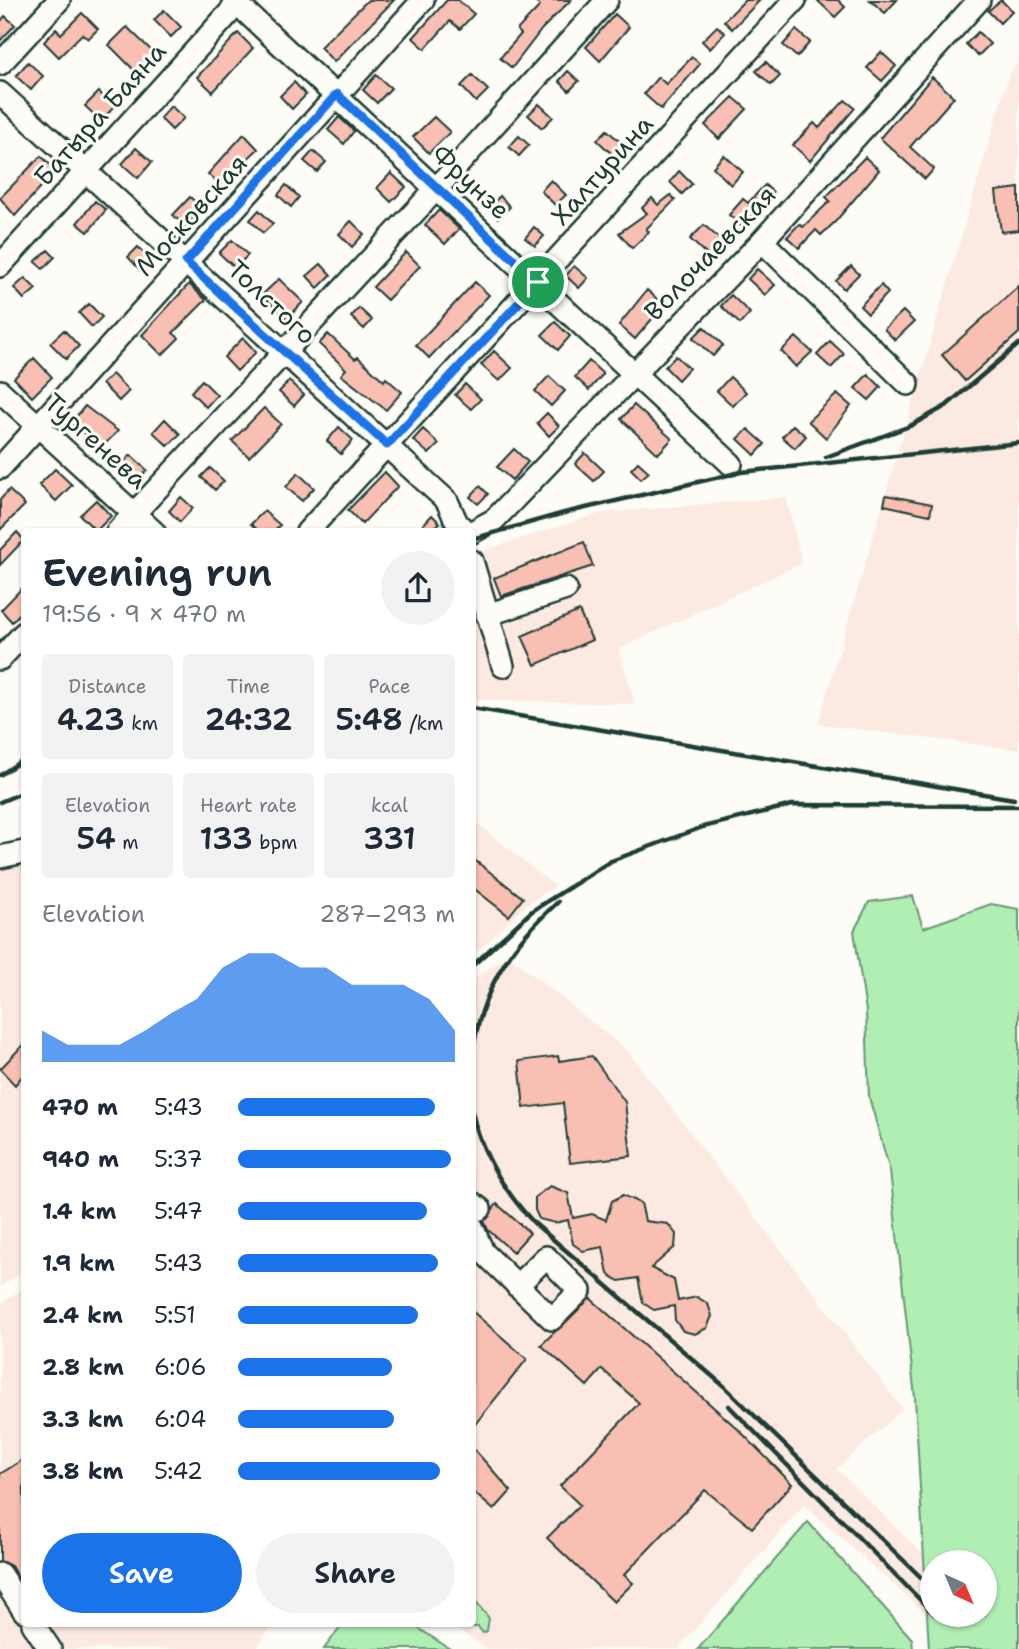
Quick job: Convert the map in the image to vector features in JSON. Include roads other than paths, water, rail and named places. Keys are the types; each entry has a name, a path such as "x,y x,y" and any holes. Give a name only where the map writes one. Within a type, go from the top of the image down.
{"street":[{"path":"0,64 59,0"},
{"name":"Московская","path":"0,468 424,0"},
{"path":"121,528 437,188 607,0"},
{"name":"Халтурина","path":"310,528 795,0"},
{"name":"Волочаевская","path":"476,530 495,520 762,242 979,0"},
{"name":"Фрунзе","path":"237,1 731,464"},
{"name":"Батыра Баяна","path":"0,265 237,1"},
{"name":"Толстого","path":"0,93 447,501 462,528"},
{"path":"762,242 908,384"},
{"name":"Тургенева","path":"0,391 150,528"},
{"path":"476,575 503,666"},
{"path":"487,615 566,589"},
{"path":"0,659 21,636"},
{"path":"0,857 21,853"},
{"path":"476,1227 478,1256 517,1286"},
{"path":"0,1574 21,1606"},
{"path":"35,1627 50,1649"}],"railway":[{"path":"826,457 910,426 946,406 1019,344"},
{"path":"476,538 564,513 741,472 1019,443"},
{"path":"476,709 1014,799"},
{"path":"0,775 21,761"},
{"path":"0,802 21,793"},
{"path":"476,962 532,911 611,861 703,827 792,805 1019,806"},
{"path":"476,1034 490,991 511,953 558,902"},
{"path":"476,1128 496,1172 534,1223 725,1387 920,1576"},
{"path":"729,1406 920,1600"}]}
